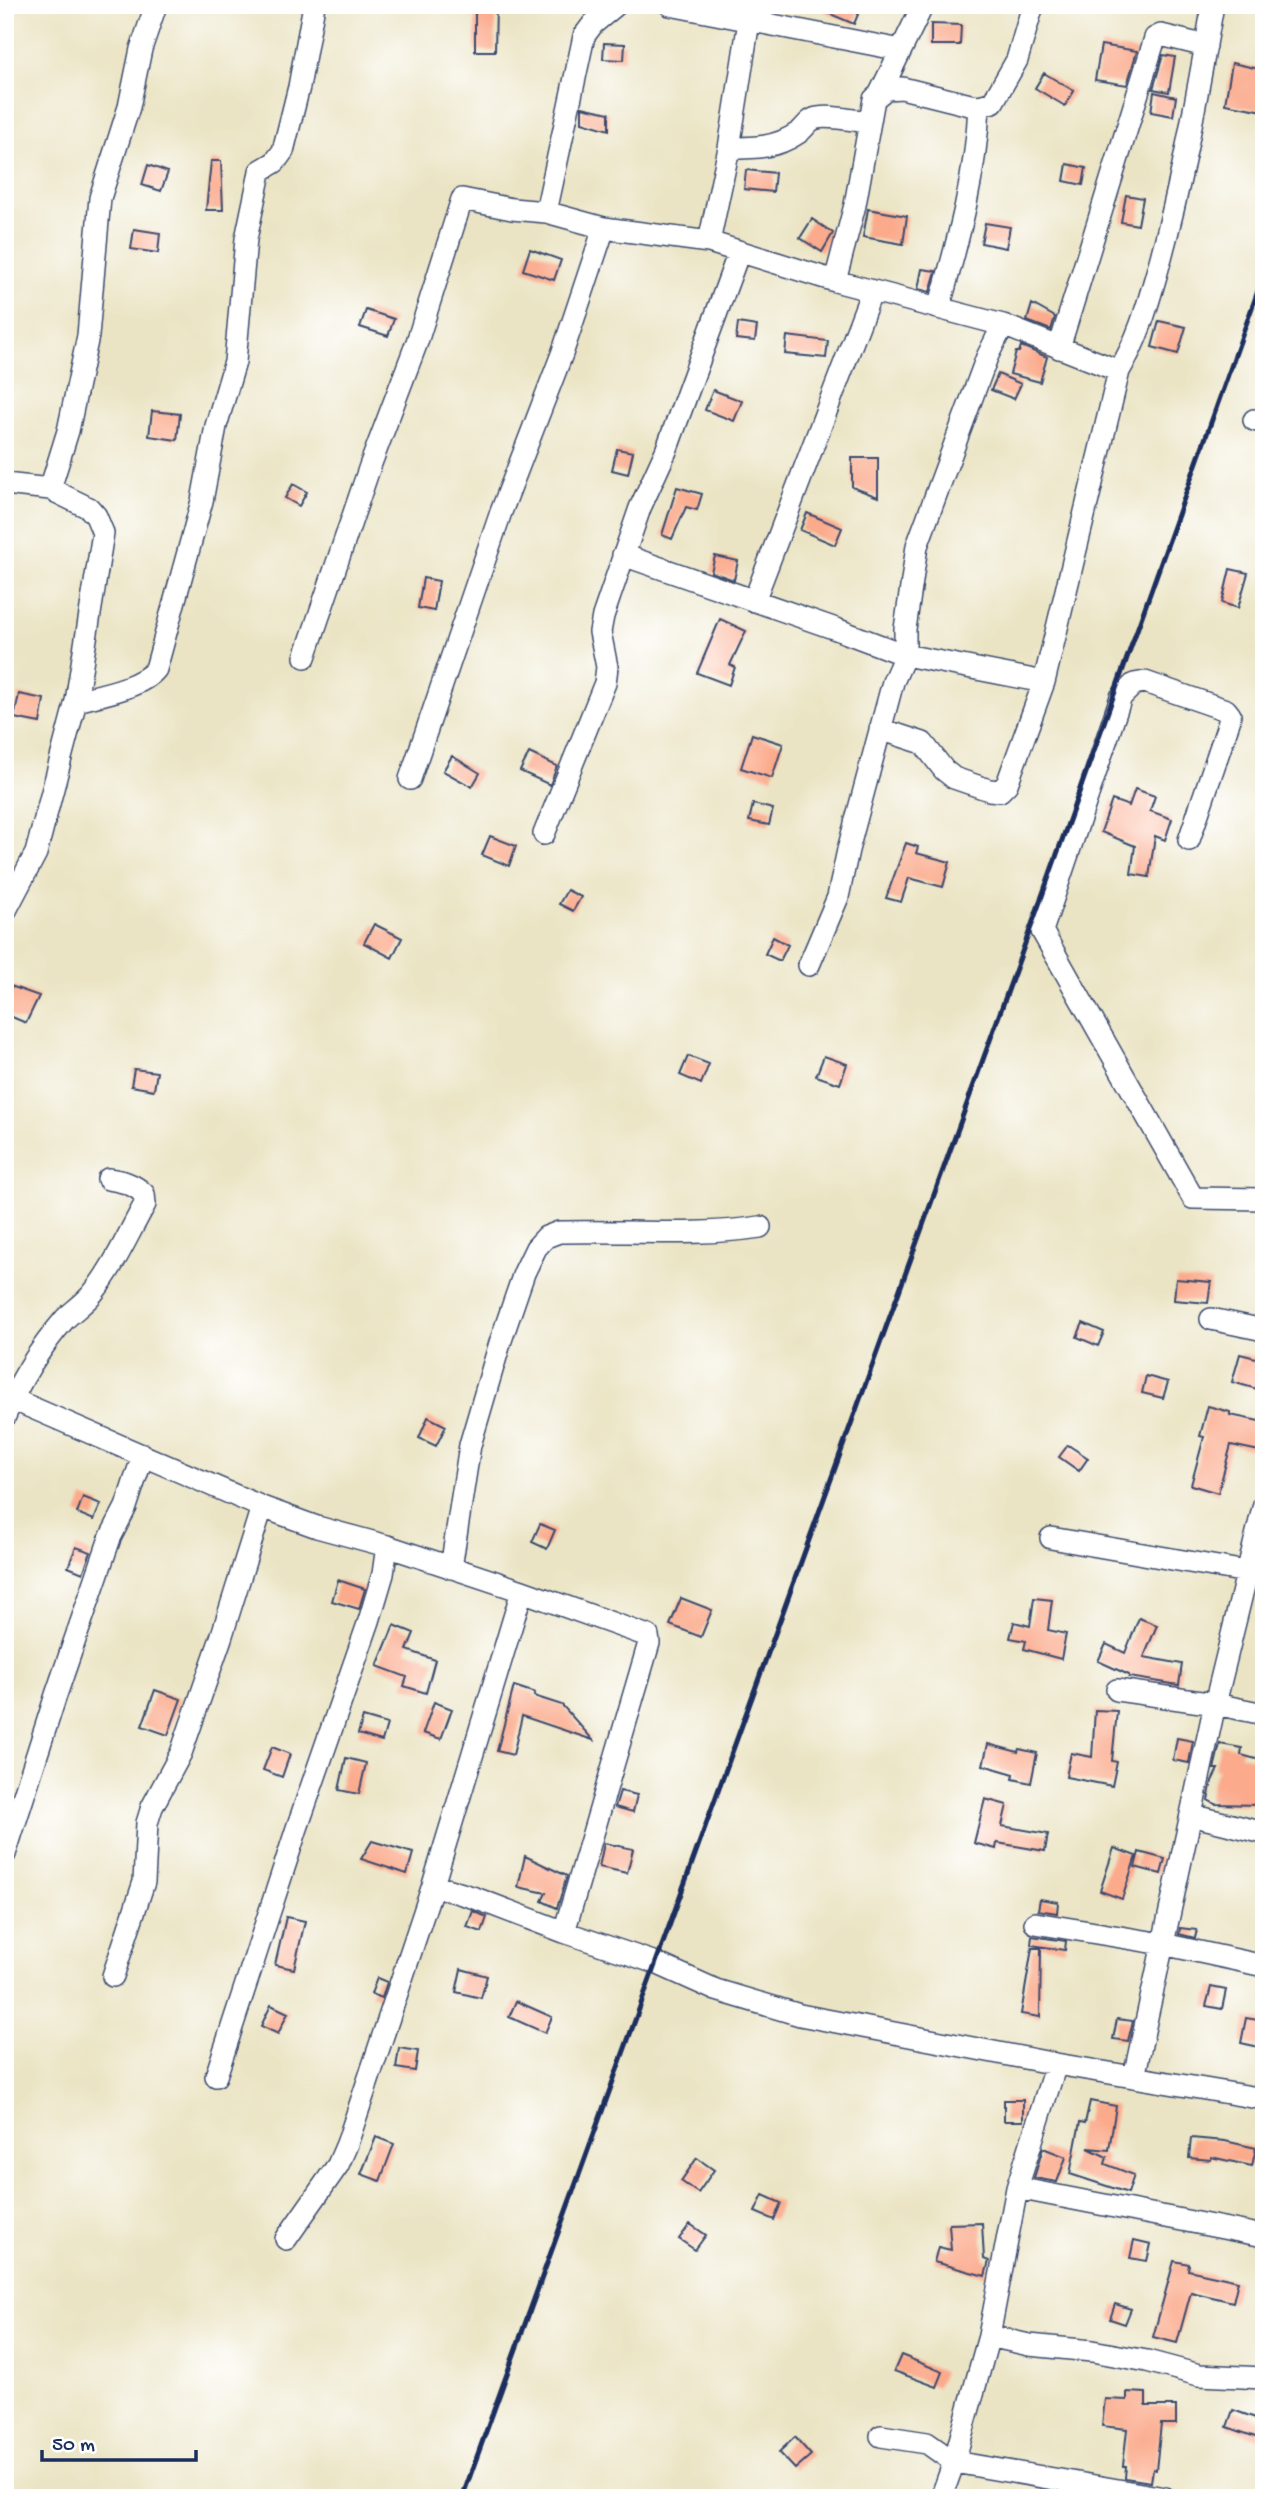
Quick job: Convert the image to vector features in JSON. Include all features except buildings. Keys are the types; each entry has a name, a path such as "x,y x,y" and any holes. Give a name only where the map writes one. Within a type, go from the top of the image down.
{"street":[{"path":"50,489 68,431 88,336 100,198 129,107 141,48 156,5"},
{"path":"76,701 140,682 156,669 202,501 216,426 235,362 246,239 258,177 260,171 279,159 283,151 299,87 314,5"},
{"path":"546,212 584,36 593,24 616,5"},
{"path":"670,5 901,50"},
{"path":"835,281 855,205 872,103 880,93 923,5"},
{"path":"880,93 886,89 902,88 955,103 979,106 993,102 1017,60 1033,5"},
{"path":"880,729 923,743 944,770 954,778 989,790 1000,791 1006,784 1044,682 1119,371 1136,342 1164,245 1192,126 1213,5"},
{"path":"709,242 729,148 749,21"},
{"path":"1059,348 1155,38 1161,35 1206,46"},
{"path":"939,308 974,172 979,106"},
{"path":"729,148 771,146 800,131 810,121 819,117 869,122"},
{"path":"305,657 370,466 417,342 462,199 546,212 604,228 709,242 835,281 1003,325 1119,371"},
{"path":"410,779 501,512 562,354 604,228"},
{"path":"544,834 605,683 607,667 600,632 623,555 640,508 666,451 739,252"},
{"path":"754,601 872,291"},
{"path":"808,965 838,897 893,682 905,655 905,629 917,546 987,357 1003,325"},
{"path":"5,484 50,489 89,508 96,516 103,533 76,701 36,853 5,912"},
{"path":"623,555 905,655 1044,682"},
{"path":"1189,840 1230,715 1226,710 1145,682 1134,684 1121,697 1043,927 1043,936 1193,1198 1264,1199"},
{"path":"108,1179 136,1186 144,1194 145,1204 92,1294 66,1319 41,1351 8,1403 143,1455 262,1507 317,1527 387,1546 522,1591 648,1636 649,1643 565,1932"},
{"path":"451,1568 470,1445 524,1273 536,1248 546,1237 559,1232 722,1232 760,1227"},
{"path":"1211,1319 1264,1330"},
{"path":"5,1854 78,1629 110,1538 126,1507 143,1455"},
{"path":"1134,2077 1215,1704 1256,1574 1264,1504"},
{"path":"113,1976 144,1882 149,1815 181,1752 221,1638 262,1507"},
{"path":"1051,1538 1256,1574"},
{"path":"216,2076 297,1828 369,1621 383,1574 387,1546"},
{"path":"286,2239 338,2165 347,2144 433,1885 522,1591"},
{"path":"1117,1690 1264,1714"},
{"path":"1191,1815 1264,1833"},
{"path":"433,1885 656,1963 716,1990 800,2015 1056,2064 1264,2099"},
{"path":"1035,1923 1163,1944 1264,1966"},
{"path":"941,2498 954,2462 989,2336 1017,2189 1056,2064"},
{"path":"1017,2189 1264,2236"},
{"path":"989,2336 1029,2345 1092,2351 1147,2361 1199,2375 1264,2378"},
{"path":"881,2436 926,2443 954,2462 1165,2498"}],"railway":[{"path":"462,2498 1031,927 1264,274"}]}
